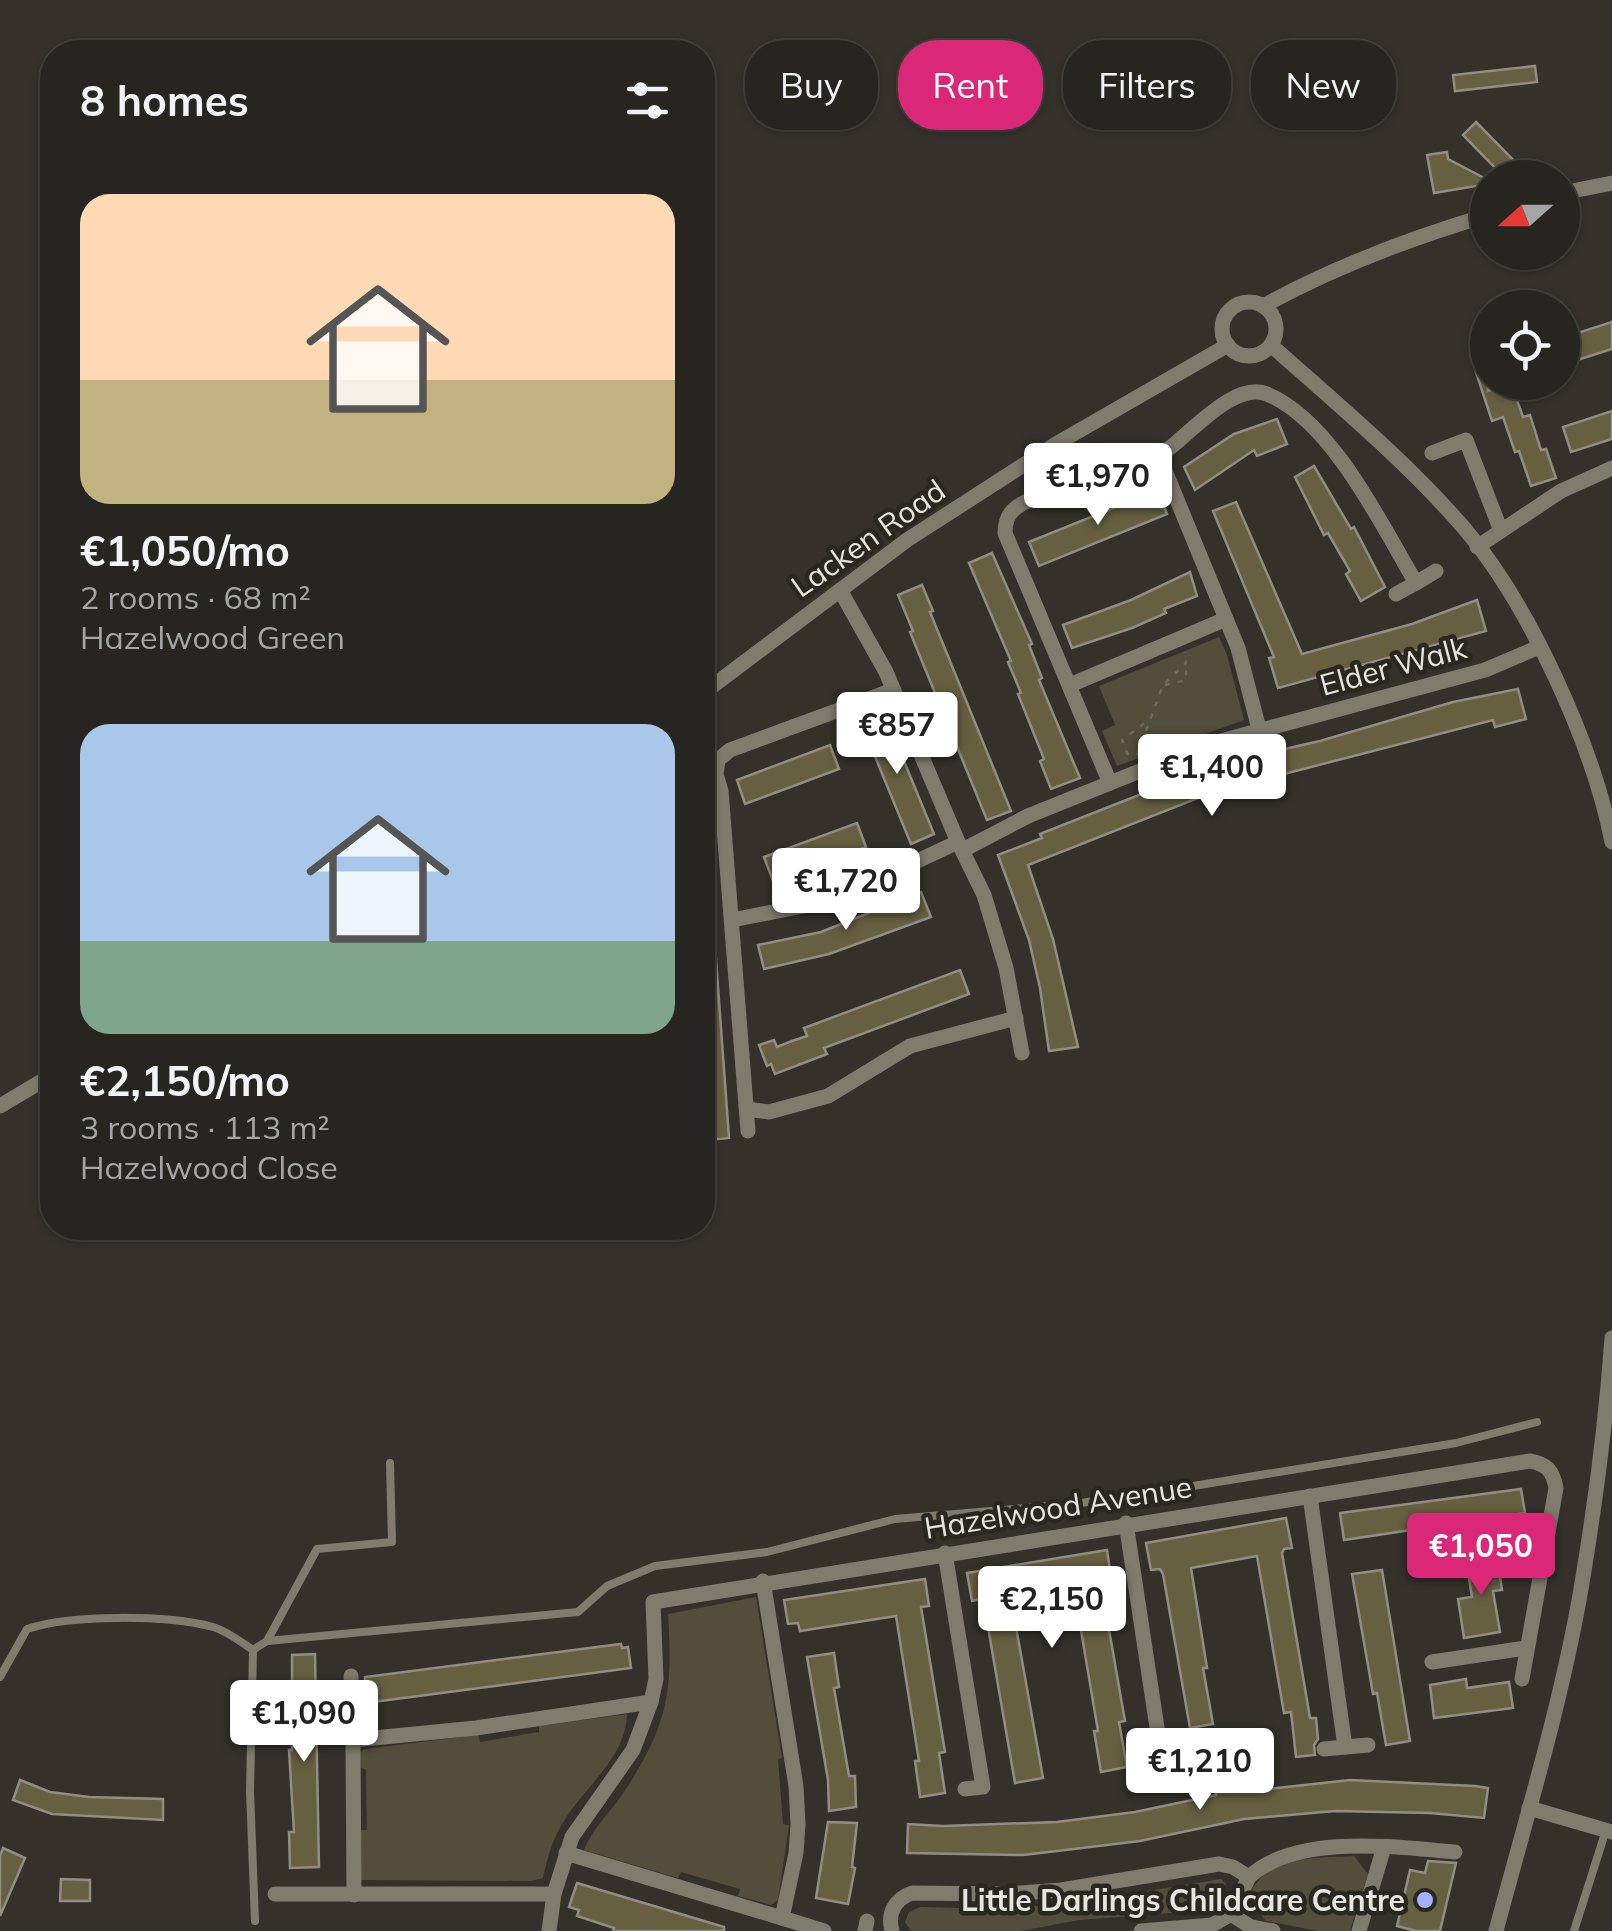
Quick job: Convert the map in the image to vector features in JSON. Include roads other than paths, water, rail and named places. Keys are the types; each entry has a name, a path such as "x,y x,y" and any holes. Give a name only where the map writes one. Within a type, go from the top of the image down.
{"street":[{"path":"1580,189 1612,183"},
{"path":"1263,306 1418,237 1470,221"},
{"path":"1228,345 1223,324 1231,309 1246,302 1263,306 1276,328 1271,345 1393,455 1466,530 1513,598 1558,682 1586,752 1612,842"},
{"name":"Lacken Road","path":"715,684 907,540 1056,444 1228,345 1247,356 1271,345"},
{"path":"1110,783 1005,533 1006,522 1016,507 1097,483 1160,456 1238,396 1258,392 1270,395 1340,455 1416,582"},
{"path":"1432,454 1466,440 1501,531"},
{"path":"1160,456 1238,648 1259,729"},
{"path":"1478,547 1561,491 1612,468"},
{"path":"1396,594 1436,571"},
{"path":"840,590 893,690 994,925 1022,1053"},
{"path":"1070,685 1226,619"},
{"name":"Elder Walk","path":"732,920 834,900 1202,746 1484,670 1539,647"},
{"path":"748,1131 721,790 716,774 718,760 730,750 893,690"},
{"path":"746,1109 769,1112 828,1096 910,1046 1016,1018"},
{"path":"0,1106 40,1083"},
{"path":"1496,1931 1580,1592 1612,1338"},
{"name":"Hazelwood Avenue","path":"652,1702 656,1680 652,1602 763,1581 1530,1460 1543,1463 1554,1473 1556,1488 1526,1648"},
{"path":"1310,1496 1345,1748"},
{"path":"1126,1524 1163,1767"},
{"path":"944,1554 991,1786 965,1790"},
{"path":"763,1581 797,1805 796,1853 782,1918"},
{"path":"1432,1662 1526,1648 1522,1679"},
{"path":"351,1676 354,1894"},
{"path":"353,1740 476,1728 652,1702 633,1750 572,1838 554,1894 548,1931"},
{"path":"1324,1749 1368,1745"},
{"path":"1528,1808 1609,1831"},
{"path":"1359,1931 1384,1848"},
{"path":"1141,1931 1212,1925 1230,1914 1249,1878 1270,1861 1292,1852 1384,1848 1455,1852"},
{"path":"566,1853 824,1931"},
{"path":"892,1931 890,1918 894,1906 902,1897 912,1894 1039,1892 1219,1864 1233,1867 1249,1878"},
{"path":"275,1894 554,1894"},
{"path":"1230,1914 1251,1927 1273,1931"}],"lane":[{"path":"267,1641 578,1612 607,1586 655,1566 767,1552 894,1519 1074,1504 1456,1444 1537,1422"},
{"path":"254,1650 267,1641 317,1549 392,1542 390,1463"},
{"path":"0,1676 27,1629 47,1622 138,1618 214,1627 254,1650"},
{"path":"254,1650 250,1790 255,1921"},
{"path":"1574,1931 1609,1831"}],"place":[{"name":"Little Darlings Childcare Centre","path":"1425,1900"}]}
